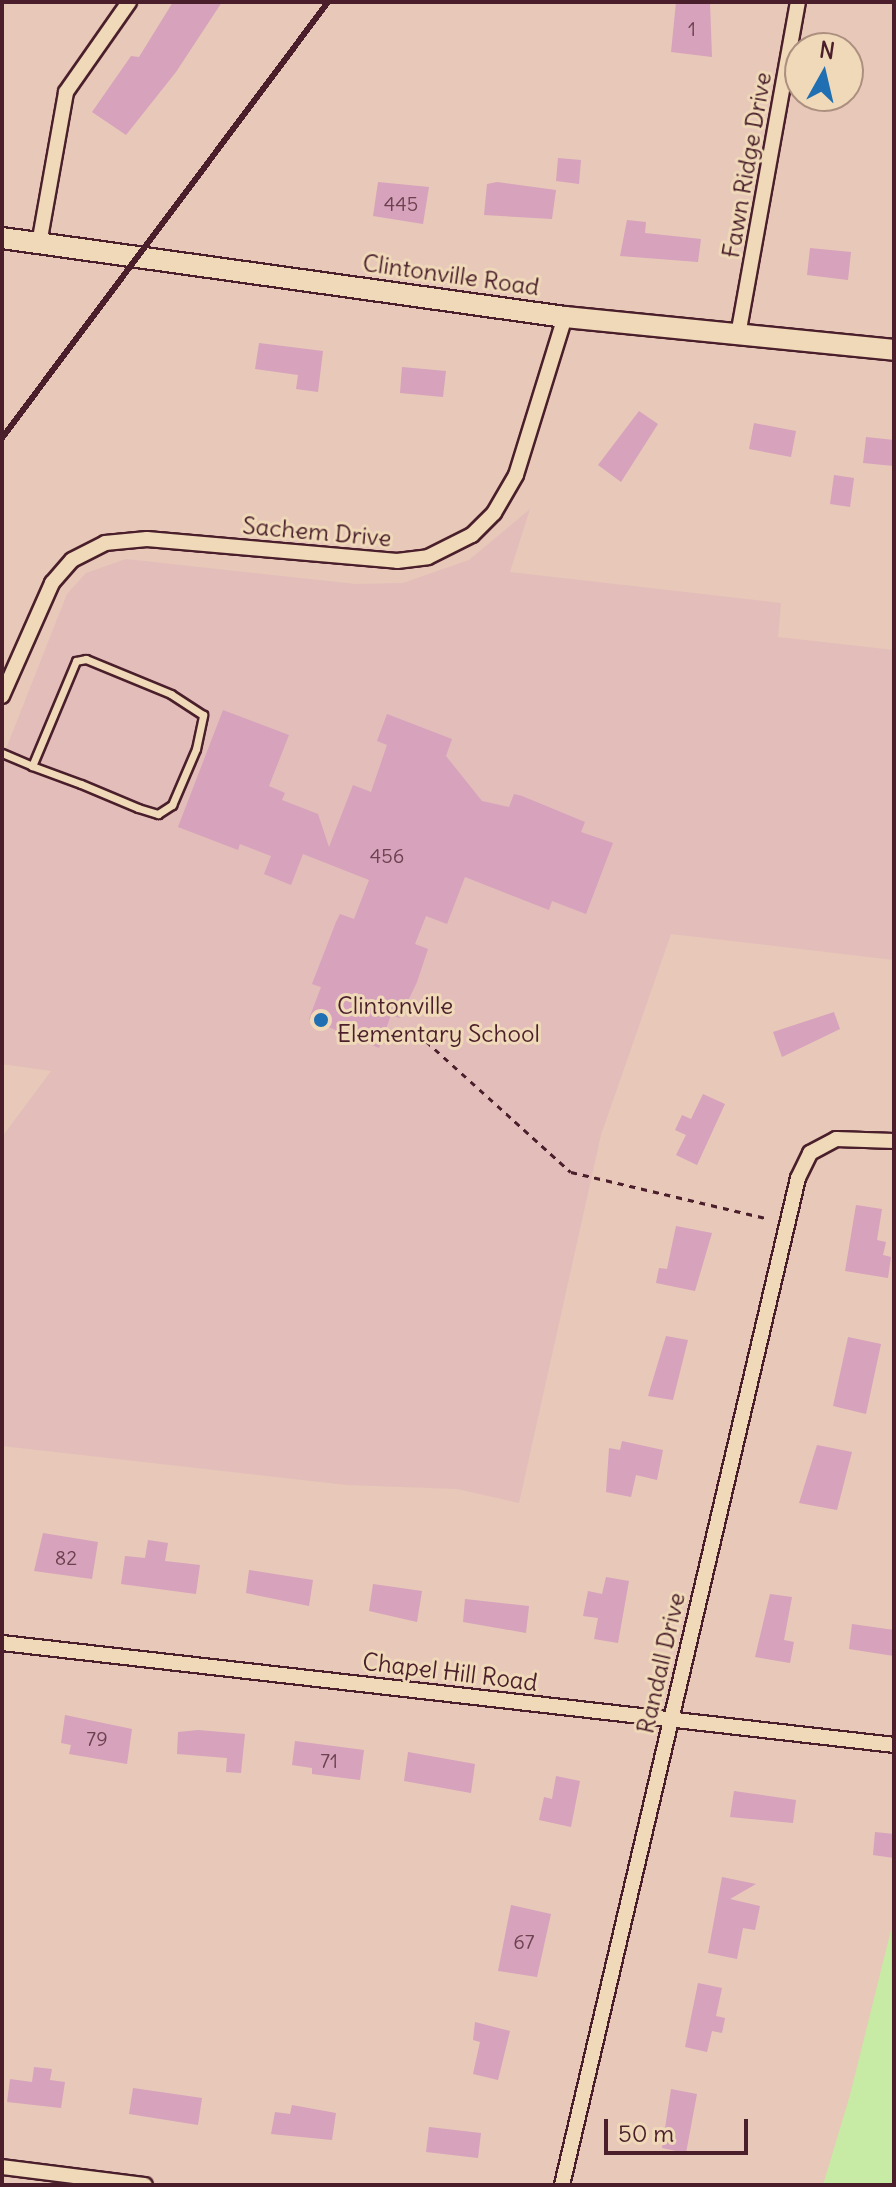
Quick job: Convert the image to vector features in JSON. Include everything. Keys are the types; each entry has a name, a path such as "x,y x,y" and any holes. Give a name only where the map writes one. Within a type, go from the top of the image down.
{"main road":[{"name":"Clintonville Road","path":"2,238 565,317 894,350"}],"street":[{"path":"39,244 66,92 129,2"},
{"name":"Fawn Ridge Drive","path":"738,335 798,2"},
{"name":"Sachem Drive","path":"2,696 52,583 72,560 105,543 147,539 397,561 428,557 472,535 494,513 516,475 565,317"},
{"name":"Randall Drive","path":"562,2185 798,1178 810,1153 836,1139 894,1141"},
{"name":"Chapel Hill Road","path":"2,1643 894,1745"},
{"path":"2,2167 145,2185"}],"lane":[{"path":"2,753 32,766 128,804 158,814 172,805 204,723 203,715 171,694 86,659 76,661 32,766"}],"path":[{"path":"417,1033 571,1172 765,1218"}],"shaded area":[{"name":"Clintonville Elementary School","path":"530,509 510,572 781,603 778,637 894,650 894,960 671,934 601,1135 519,1503 457,1489 346,1485 2,1446 2,1137 51,1071 2,1064 2,759 67,594 86,573 126,559 356,584 403,583 469,560"}],"green space":[{"path":"891,1930 894,2185 823,2185 850,2095"}],"building":[{"path":"173,2 222,2 176,72 126,135 92,112 131,56 139,57"},
{"path":"676,2 710,3 712,57 671,52"},
{"path":"558,158 581,160 579,184 556,181"},
{"path":"378,182 429,187 423,224 373,216"},
{"path":"497,182 556,190 552,219 484,215 487,184"},
{"path":"627,220 646,222 645,233 701,239 698,262 620,256"},
{"path":"810,248 851,252 848,280 807,275"},
{"path":"259,343 323,351 318,392 296,389 298,375 255,369"},
{"path":"402,367 446,371 443,397 400,393"},
{"path":"639,411 658,424 621,482 598,465"},
{"path":"754,423 796,431 791,457 749,449"},
{"path":"866,437 894,440 894,466 863,463"},
{"path":"834,475 854,478 850,507 830,504"},
{"path":"223,710 289,735 269,786 285,793 282,800 318,814 329,847 353,785 371,792 387,745 377,741 387,714 452,739 446,756 482,801 509,807 514,794 522,796 585,822 581,832 613,843 586,914 552,901 549,910 465,877 447,924 426,916 415,944 428,949 417,982 400,1018 391,1015 379,1048 309,1019 321,987 312,984 336,922 340,914 354,919 369,880 303,854 291,885 264,874 271,856 240,844 238,850 178,827"},
{"path":"834,1012 840,1029 782,1057 773,1032"},
{"path":"703,1094 725,1104 697,1165 676,1155 686,1135 675,1130 682,1115 691,1119"},
{"path":"856,1205 882,1209 877,1240 886,1242 883,1255 891,1257 888,1278 845,1271"},
{"path":"676,1226 712,1233 695,1291 656,1283 659,1268 667,1269"},
{"path":"666,1336 688,1340 673,1400 648,1396"},
{"path":"848,1337 881,1344 866,1414 833,1406"},
{"path":"622,1441 663,1450 657,1480 636,1475 631,1497 606,1492 609,1448 620,1450"},
{"path":"817,1445 852,1452 837,1510 799,1503"},
{"path":"43,1533 98,1542 92,1579 34,1571"},
{"path":"148,1540 168,1543 165,1561 200,1565 196,1594 121,1584 125,1556 145,1558"},
{"path":"249,1570 313,1580 309,1606 246,1593"},
{"path":"606,1577 629,1581 618,1643 594,1639 598,1618 583,1616 588,1591 602,1594"},
{"path":"373,1584 422,1591 417,1622 369,1611"},
{"path":"770,1594 792,1597 784,1640 794,1642 790,1663 755,1657"},
{"path":"465,1599 529,1606 526,1633 463,1622"},
{"path":"852,1624 894,1630 894,1656 849,1649"},
{"path":"65,1715 132,1729 127,1764 69,1754 71,1745 61,1743"},
{"path":"198,1730 245,1734 241,1773 226,1772 227,1758 177,1754 178,1732"},
{"path":"295,1741 364,1750 360,1780 312,1774 312,1768 292,1765"},
{"path":"408,1752 475,1764 471,1793 404,1781"},
{"path":"556,1776 580,1781 571,1827 539,1820 544,1797 552,1799"},
{"path":"734,1791 796,1800 793,1823 730,1817"},
{"path":"875,1832 894,1834 894,1858 873,1855"},
{"path":"722,1877 756,1884 730,1899 760,1906 755,1930 743,1928 737,1959 708,1953"},
{"path":"511,1905 551,1914 537,1977 498,1971"},
{"path":"698,1983 722,1988 716,2016 725,2018 722,2033 712,2031 707,2052 685,2047"},
{"path":"475,2022 510,2031 498,2080 473,2074 480,2042 473,2040"},
{"path":"34,2067 52,2069 50,2080 65,2082 61,2108 7,2102 10,2079 32,2082"},
{"path":"133,2088 202,2098 198,2125 129,2114"},
{"path":"671,2089 697,2094 686,2153 662,2148"},
{"path":"292,2105 336,2113 332,2140 271,2134 275,2112 290,2114"},
{"path":"429,2127 481,2133 478,2158 426,2152"}],"railway":[{"path":"2,438 328,2"}],"place":[{"name":"Clintonville Elementary School","path":"321,1020"}]}
